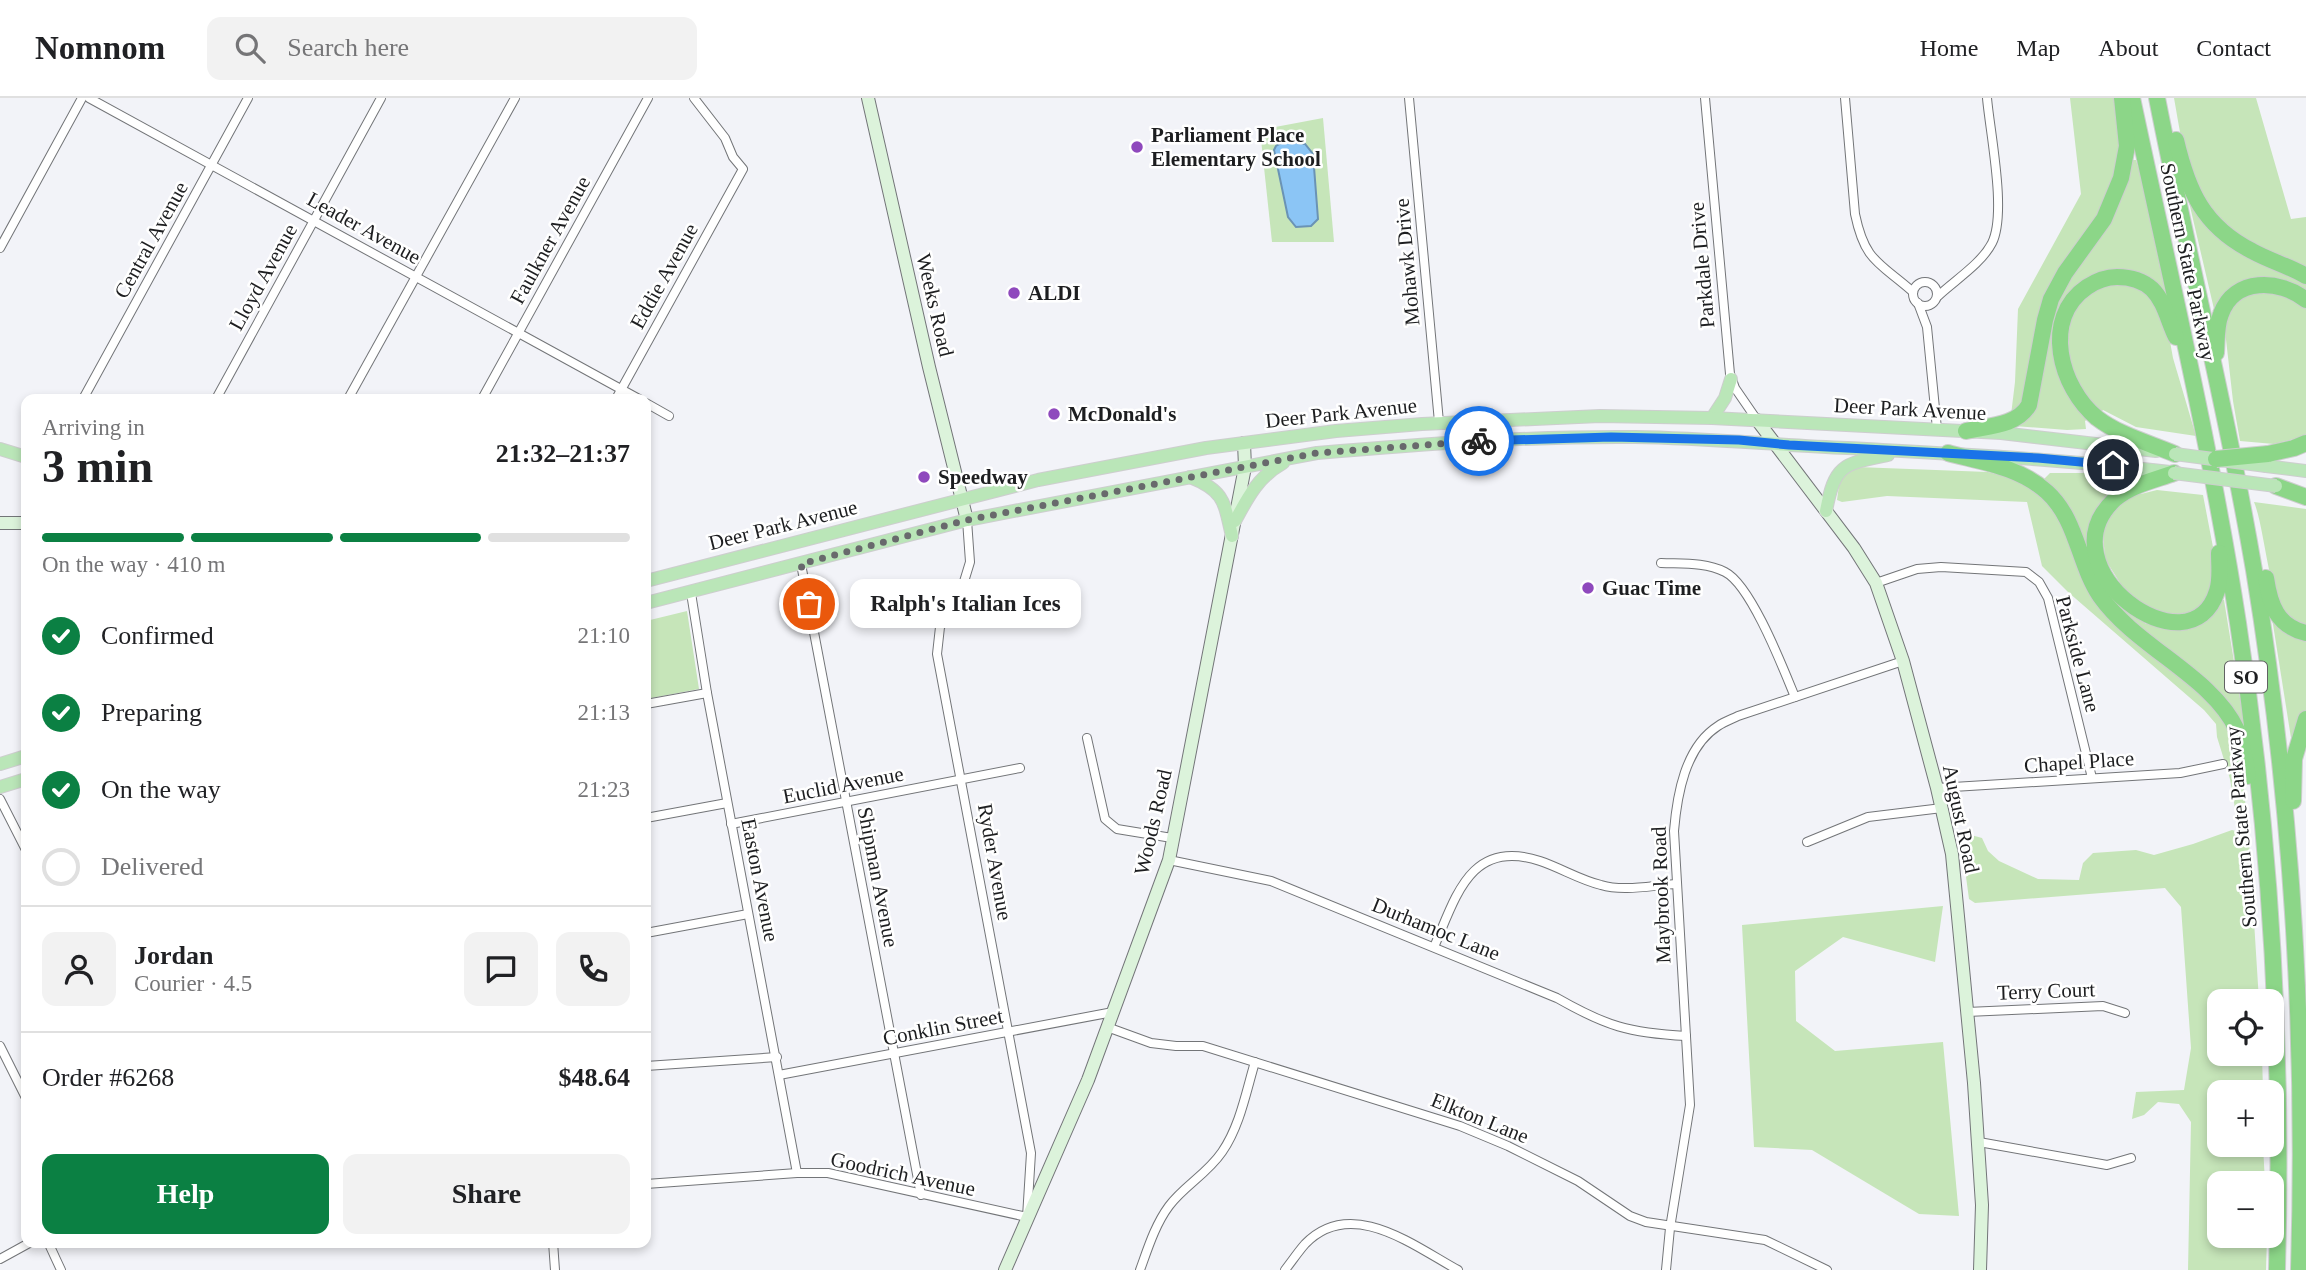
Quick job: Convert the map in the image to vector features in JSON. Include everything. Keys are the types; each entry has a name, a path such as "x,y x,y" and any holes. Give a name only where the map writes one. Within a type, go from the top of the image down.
{"highway":[{"path":"1966,431 2013,420 2025,413 2029,405 2051,299 2065,273 2104,219 2118,187 2127,146 2122,98"},
{"name":"Southern State Parkway","path":"2132,98 2219,511 2249,696 2265,845 2277,1040 2277,1270"},
{"path":"2159,98 2176,137 2187,181 2205,214 2240,245 2306,276"},
{"name":"Southern State Parkway","path":"2159,98 2248,534 2275,713 2290,860 2300,1080 2299,1270"},
{"path":"2175,454 2107,425 2080,401 2067,378 2061,353 2060,336 2064,314 2077,295 2094,282 2112,277 2137,280 2151,288 2162,302 2189,365"},
{"path":"2214,372 2219,321 2224,307 2234,296 2254,285 2268,284 2289,289 2306,300"},
{"path":"2216,459 2267,460 2306,443"},
{"path":"1948,453 2017,472 2048,493 2066,515 2087,572 2114,614 2142,640 2198,683 2222,707 2236,728 2242,744 2265,845"},
{"path":"2174,473 2123,493 2112,503 2101,522 2096,542 2099,562 2110,584 2127,603 2148,616 2168,622 2192,618 2207,609 2214,600 2219,581 2219,511"},
{"path":"2276,486 2306,497"},
{"path":"2248,534 2266,577 2269,598 2276,613 2287,625 2306,633"},
{"path":"2290,860 2294,759 2306,719"}],"main road":[{"path":"1712,418 1725,398 1731,379"},
{"name":"Deer Park Avenue","path":"651,580 1038,480 1206,448 1336,431 1439,422 1610,416 1757,420 2033,436 2216,459"},
{"name":"Deer Park Avenue","path":"651,602 967,520 1317,453 1426,444 1557,438 1739,440 2056,460 2306,490"},
{"path":"0,449 21,455"},
{"path":"1826,511 1833,481 1846,466 1910,451"},
{"path":"1235,521 1257,482 1292,458"},
{"path":"2267,460 2306,471"},
{"path":"1189,477 1212,487 1221,498 1232,536"},
{"path":"0,764 21,758"},
{"path":"0,787 21,781"}],"street":[{"path":"0,248 82,98"},
{"name":"Leader Avenue","path":"89,98 630,394"},
{"name":"Central Avenue","path":"86,394 248,98"},
{"name":"Lloyd Avenue","path":"219,394 381,98"},
{"path":"351,394 515,98"},
{"name":"Faulkner Avenue","path":"485,394 648,98"},
{"name":"Eddie Avenue","path":"618,394 743,169 733,157 725,138 694,98"},
{"name":"Weeks Road","path":"868,98 967,520"},
{"name":"Mohawk Drive","path":"1409,98 1439,422"},
{"name":"Parkdale Drive","path":"1704,98 1731,379 1738,394 1757,420"},
{"path":"1845,98 1858,232 1866,251 1880,267 1913,292 1927,327 1937,429"},
{"path":"1917,303 1926,306 1936,299 1984,253 1991,245 1996,232 1998,198 1987,98"},
{"path":"1896,277 1933,284 1957,278"},
{"path":"1913,292 1921,282"},
{"path":"1927,327 1936,299 1933,284"},
{"path":"651,406 669,416"},
{"name":"August Road","path":"1757,420 1854,548 1876,583 1903,661 1937,788 1952,855 1979,1142 1982,1205 1980,1270"},
{"name":"Woods Road","path":"1005,1270 1088,1080 1169,860 1245,467 1244,443"},
{"name":"Ryder Avenue","path":"967,520 970,562 959,597 940,627 937,654 1031,1153 1027,1217"},
{"path":"0,523 21,523"},
{"path":"1661,563 1707,565 1727,573 1742,588 1777,653 1795,697"},
{"name":"Shipman Avenue","path":"801,564 922,1195"},
{"name":"Parkside Lane","path":"1876,583 1917,569 1941,567 2026,572 2039,582 2048,598 2091,778"},
{"name":"Easton Avenue","path":"691,593 727,803 797,1173"},
{"name":"Maybrook Road","path":"1666,1270 1670,1227 1690,1105 1674,831 1676,811 1690,760 1701,742 1717,726 1738,716 1903,661"},
{"path":"651,703 707,693"},
{"path":"1087,738 1105,819 1117,829 1172,838"},
{"name":"Chapel Place","path":"1937,788 2180,773 2222,764"},
{"name":"Euclid Avenue","path":"731,824 1020,768"},
{"path":"0,799 21,840"},
{"path":"651,817 727,803"},
{"path":"1807,842 1868,817 1941,808"},
{"path":"1434,947 1459,887 1470,873 1488,861 1523,856 1601,886 1618,888 1676,884"},
{"name":"Durhamoc Lane","path":"1169,860 1271,881 1557,998 1588,1016 1618,1028 1649,1034 1686,1036"},
{"path":"651,932 748,914"},
{"name":"Terry Court","path":"1966,1012 2103,1006 2125,1013"},
{"name":"Conklin Street","path":"779,1075 1113,1012"},
{"name":"Elkton Lane","path":"1107,1027 1151,1043 1203,1046 1460,1126 1508,1146 1578,1181 1630,1216 1670,1227 1744,1235 1765,1240 1822,1269"},
{"path":"0,1046 21,1088"},
{"path":"651,1066 776,1057"},
{"path":"1140,1270 1156,1229 1169,1206 1222,1152 1237,1123 1255,1062"},
{"path":"1979,1142 2107,1165 2131,1158"},
{"name":"Goodrich Avenue","path":"651,1184 828,1173 1027,1217"},
{"path":"1285,1270 1306,1242 1331,1227 1354,1222 1377,1226 1458,1270"},
{"path":"0,1259 21,1247"},
{"path":"51,1248 61,1270"},
{"path":"554,1248 555,1270"}],"green space":[{"path":"2070,98 2118,98 2122,154 2097,221 2054,280 2028,399 2011,415 2018,309 2081,194"},
{"path":"2174,98 2256,98 2291,219 2306,217 2306,269 2241,236 2213,212 2194,182 2187,162"},
{"path":"1323,118 1334,242 1272,242 1260,130"},
{"path":"2132,160 2136,160 2139,170 2165,290 2161,291 2150,280 2086,280 2056,338 2089,418 2085,421 2086,429 2014,426 2060,292 2099,237 2120,201"},
{"path":"2194,201 2203,215 2306,280 2306,294 2281,281 2214,309 2189,202"},
{"path":"2127,282 2143,287 2165,314 2173,358 2196,436 2136,427 2103,410 2100,413 2078,387 2070,370 2066,340 2073,313 2092,291 2107,283"},
{"path":"2280,291 2306,307 2306,438 2274,444 2240,441 2224,322 2232,304 2248,293"},
{"path":"1857,467 1988,472 2029,482 2058,511 2092,591 2224,715 2241,759 2258,989 2207,989 2207,1066 2262,1066 2263,1080 2207,1080 2207,1157 2264,1157 2264,1171 2207,1171 2207,1248 2267,1248 2266,1270 2188,1270 2191,1122 2179,1104 2158,1102 2144,1115 2132,1119 2136,1092 2184,1090 2191,1048 2181,907 2165,888 1975,903 1969,899 1960,832 1982,838 1988,851 1999,861 2038,879 2079,880 2083,863 2093,853 2136,850 2154,855 2232,830 2239,832 2230,779 2217,737 2216,724 2204,710 2068,592 2042,566 2027,502 1887,496 1842,502 1837,500 1840,478"},
{"path":"2050,473 2133,476 2135,483 2093,538 2087,538 2092,559 2043,480"},
{"path":"2157,490 2203,495 2217,568 2215,588 2192,614 2169,617 2144,607 2122,586 2105,559 2103,533 2114,508 2137,491 2141,494"},
{"path":"2254,502 2306,509 2306,628 2291,621 2277,599"},
{"path":"2224,600 2244,723 2242,726 2116,605 2120,603 2146,624 2149,621 2158,625"},
{"path":"687,611 699,689 651,698 651,620"},
{"path":"2272,618 2306,638 2306,710 2295,738 2291,738"},
{"path":"1943,906 1935,962 1843,937 1795,971 1796,1021 1835,1051 1943,1042 1959,1216 1919,1214 1812,1150 1754,1147 1742,925"}],"water":[{"path":"1285,141 1305,144 1313,154 1318,219 1311,226 1296,227 1288,217 1274,150"}],"way so far":[{"path":"809,604 801,564 967,520 1317,453 1479,441"}],"place":[{"name":"Parliament Place Elementary School","path":"1137,147"},
{"name":"ALDI","path":"1014,293"},
{"name":"McDonald's","path":"1054,414"},
{"name":"Speedway","path":"924,477"},
{"name":"Guac Time","path":"1588,588"},
{"name":"Ralph's Italian Ices","path":"809,604"}],"route":[{"path":"1479,441 1611,437 1739,440 2113,465"}]}
